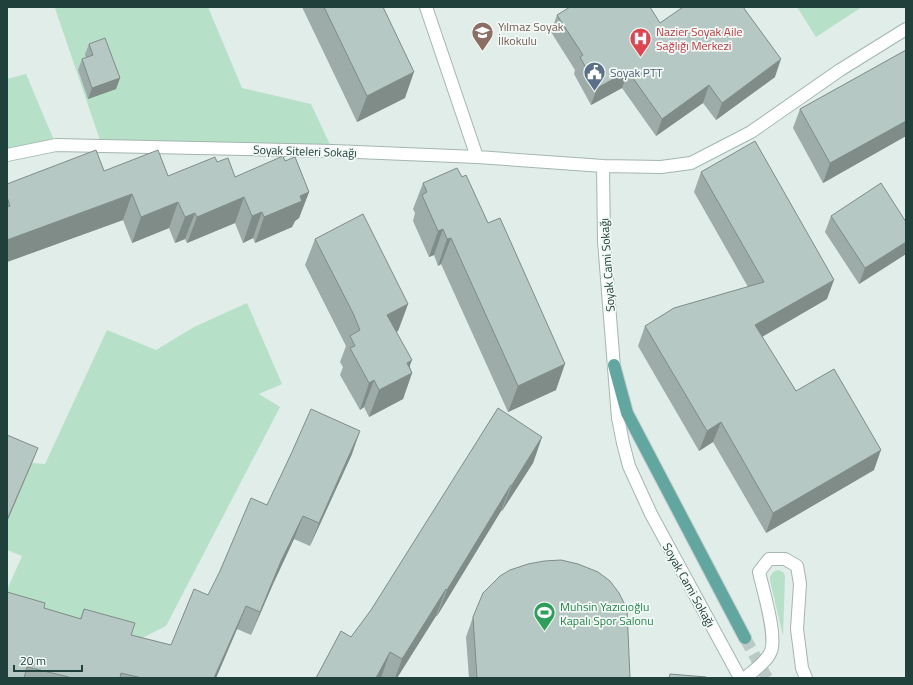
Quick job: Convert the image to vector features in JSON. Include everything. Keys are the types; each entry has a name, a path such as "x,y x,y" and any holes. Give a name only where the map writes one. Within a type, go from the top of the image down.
{"main road":[{"path":"614,365 627,413 745,638"}],"street":[{"path":"426,7 477,157"},
{"path":"603,166 661,167 691,163 751,132 840,70 906,29"},
{"name":"Soyak Siteleri Sokağı","path":"7,155 56,145 333,151 477,157 603,166"},
{"name":"Soyak Cami Sokağı","path":"603,166 604,241 618,418 629,466 651,514 740,678"},
{"path":"746,678 764,662 771,651 772,632 759,572 769,559 785,558 797,566 800,584 797,630 802,668 806,678"}],"green space":[{"path":"208,7 242,88 311,104 333,151 102,146 55,8"},
{"path":"797,7 862,7 816,37"},
{"path":"26,74 56,145 7,155 7,79"},
{"path":"247,303 282,384 259,394 280,407 166,626 126,646 7,618 7,590 22,556 7,550 7,522 32,463 45,464 107,330 156,350 194,327"},
{"path":"778,570 783,572 785,576 783,636 770,580 773,572"}],"building":[{"path":"324,7 383,7 414,72 367,96"},
{"path":"570,7 650,7 660,23 683,7 743,7 781,59 722,103 709,85 662,119 628,71 597,88 580,57 583,55 557,15"},
{"path":"105,38 120,78 92,88 82,59 93,55 89,44"},
{"path":"906,50 906,121 830,163 800,109"},
{"path":"755,141 834,280 755,325 796,391 834,369 881,450 773,513 721,422 707,431 645,326 674,308 764,282 701,172"},
{"path":"96,150 104,171 158,150 168,176 215,157 217,162 228,158 235,177 283,156 285,161 295,157 309,192 300,196 302,201 264,217 262,212 252,216 244,197 197,217 195,213 185,217 178,202 141,217 132,194 7,240 7,207 10,206 7,197 7,184"},
{"path":"457,168 462,177 466,175 488,223 500,218 565,364 518,386 451,238 447,239 443,229 438,231 422,195 427,192 423,183"},
{"path":"881,183 906,222 906,242 865,268 831,216"},
{"path":"363,214 408,304 387,315 412,360 407,363 412,373 379,390 374,380 369,383 350,348 355,346 350,336 360,330 353,313 315,239"},
{"path":"498,408 542,437 447,590 446,589 402,659 390,652 376,678 316,678 341,631 351,637 371,610"},
{"path":"311,409 360,431 319,523 303,516 281,561 260,612 246,606 214,678 142,678 121,673 120,678 69,678 27,667 24,678 7,678 7,592 45,603 44,608 81,619 84,609 135,623 131,635 171,645 194,589 208,595 220,571 251,498 267,505"},
{"path":"7,435 38,448 7,520"},
{"name":"Muhsin Yazıcıoğlu Kapalı Spor Salonu","path":"561,560 578,564 598,572 610,581 619,593 627,609 630,678 477,678 473,617 483,593 500,576 510,570 528,564"},
{"path":"670,674 706,677 706,678 669,678"}],"tunnel":[{"path":"745,638 767,678"}],"place":[{"name":"Yılmaz Soyak İlkokulu","path":"483,52"},
{"name":"Nazier Soyak Aile Sağlığı Merkezi","path":"641,58"},
{"name":"Soyak PTT","path":"594,92"},
{"name":"Muhsin Yazıcıoğlu Kapalı Spor Salonu","path":"544,632"}]}
